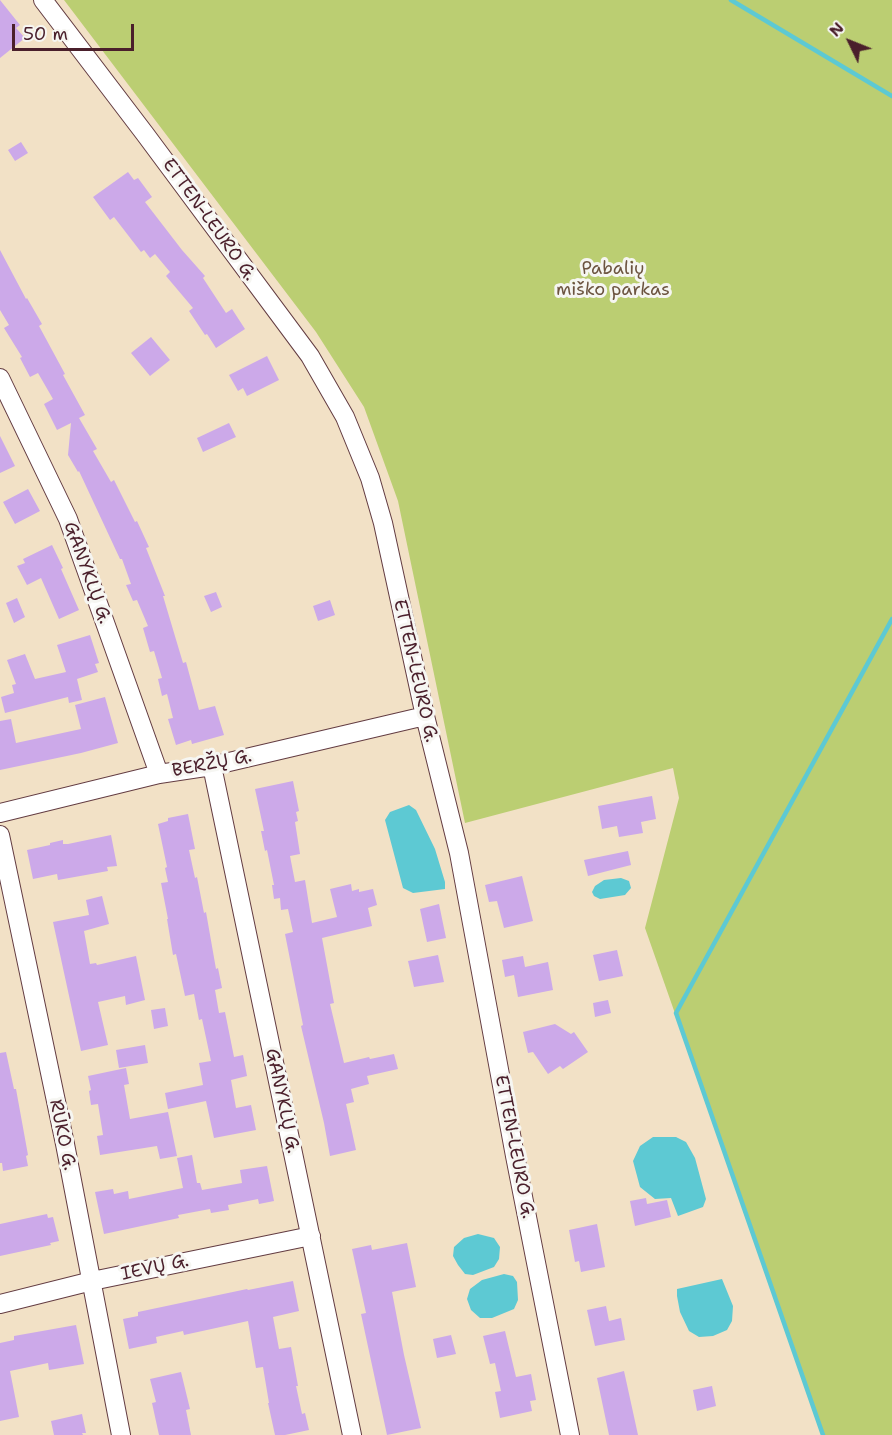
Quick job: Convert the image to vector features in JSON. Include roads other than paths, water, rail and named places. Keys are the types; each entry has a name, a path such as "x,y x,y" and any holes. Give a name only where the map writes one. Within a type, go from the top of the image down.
{"street":[{"name":"ETTEN-LEURO G.","path":"43,0 310,356 345,417 370,478 459,853 570,1435"},
{"name":"GANYKLŲ G.","path":"0,378 68,519 159,774"},
{"name":"BERŽŲ G.","path":"0,813 159,774 212,766 425,716"},
{"name":"GANYKLŲ G.","path":"212,766 352,1435"},
{"name":"RŪKO G.","path":"0,835 92,1281 121,1435"},
{"name":"IEVŲ G.","path":"0,1304 92,1281 311,1236"}],"water":[{"path":"409,805 416,810 435,849 445,889 413,893 403,888 385,820 390,812"},
{"path":"621,878 629,881 631,888 625,895 600,899 594,896 592,892 595,886 604,880"},
{"path":"653,1137 676,1137 686,1142 695,1158 706,1199 703,1207 678,1216 671,1198 655,1199 640,1187 633,1161 640,1146"},
{"path":"478,1234 494,1238 500,1247 499,1259 494,1267 473,1275 465,1274 453,1256 454,1247 464,1238"},
{"path":"504,1274 513,1276 517,1282 518,1300 514,1309 492,1318 480,1318 471,1310 467,1299 470,1289 482,1280"},
{"path":"722,1279 733,1306 732,1321 727,1330 713,1336 699,1337 689,1331 680,1312 677,1289"}],"waterway":[{"path":"731,0 892,96"},
{"path":"823,1435 676,1013 892,619"}],"park label":[{"name":"Pabalių miško parkas","path":"613,279"}]}
